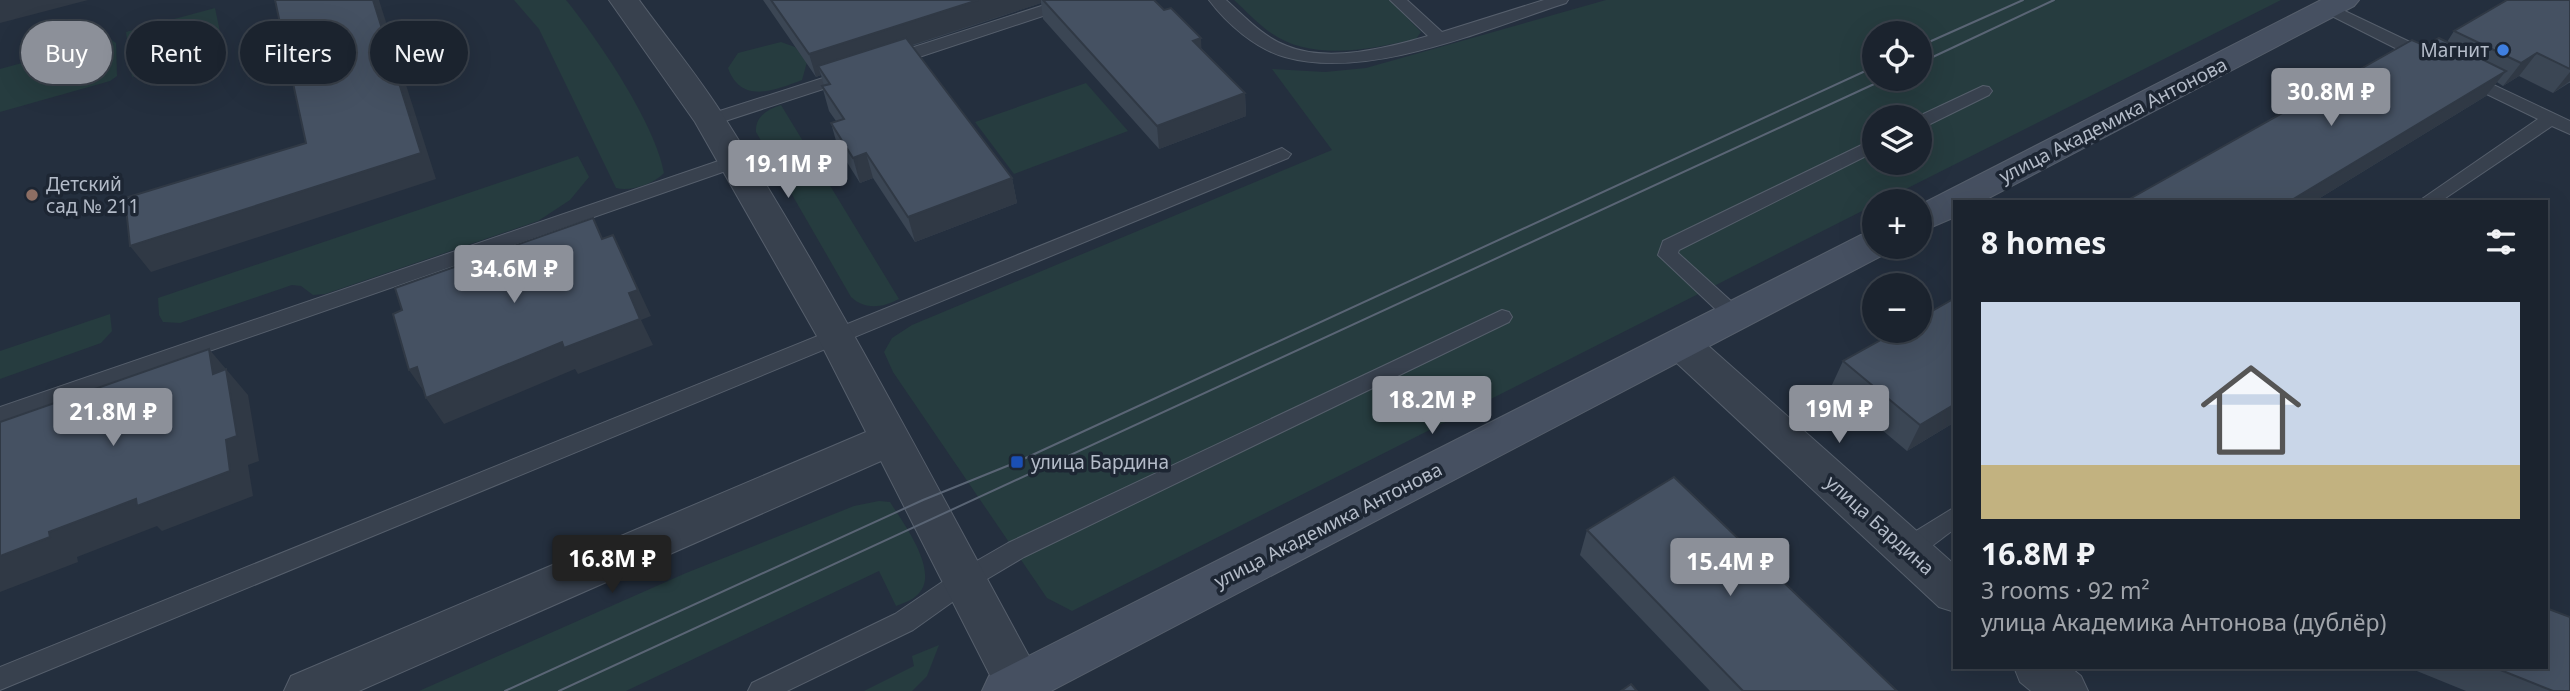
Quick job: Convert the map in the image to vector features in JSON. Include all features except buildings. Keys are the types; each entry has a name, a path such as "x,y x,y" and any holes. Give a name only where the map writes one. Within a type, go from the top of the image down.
{"main road":[{"name":"улица Академика Антонова","path":"1959,200 2336,4"},
{"name":"улица Академика Антонова","path":"1932,214 1953,203"},
{"name":"улица Академика Антонова","path":"1013,688 1862,250"}],"street":[{"path":"624,0 710,120 837,338 963,581 1013,688"},
{"name":"улица Бардина","path":"1681,344 1953,591"},
{"path":"308,691 891,439"},
{"path":"2039,669 2064,691"}],"lane":[{"path":"710,120 1076,0"},
{"path":"1217,0 1261,39 1288,53 1321,59 1372,55 1560,0"},
{"path":"1398,0 1437,36"},
{"path":"2336,4 2451,69 2570,128"},
{"path":"1932,117 1983,91"},
{"path":"2430,200 2551,119"},
{"path":"1735,316 1668,255 1670,246 1862,151"},
{"path":"0,679 1282,154"},
{"path":"0,416 733,162"},
{"path":"761,691 904,622 963,581 1029,544 1502,317"},
{"path":"1906,549 1953,517"}],"green space":[{"path":"514,0 566,0 609,59 638,107 659,153 664,173 660,177 635,188 616,188 539,29"},
{"path":"1234,0 1390,0 1421,32 1416,39 1361,49 1342,51 1305,48 1271,33"},
{"path":"1606,0 2281,0 1906,189 1862,189 1862,211 1072,611 1047,598 893,372 884,352 892,338 912,325 1332,150 1272,69 1325,72 1366,68"},
{"path":"215,8 218,21 167,21"},
{"path":"112,40 116,43 117,76 112,80"},
{"path":"781,42 795,47 807,62 802,80 769,91 749,91 741,87 728,68 738,53"},
{"path":"21,63 21,84 99,84 0,112 0,69"},
{"path":"1086,83 1128,131 1014,174 975,122"},
{"path":"781,105 899,299 868,306 851,297 756,132 756,126 763,114"},
{"path":"578,156 589,177 570,200 538,221 325,294 313,295 301,286 292,285 180,323 163,322 159,315 158,298"},
{"path":"110,314 112,331 101,343 0,379 0,351"},
{"path":"879,501 890,502 911,535 923,563 923,587 907,602 896,606 879,571 626,691 419,691 686,573 854,506"},
{"path":"939,645 927,676 912,691 864,691 914,666 912,656"}],"tram line":[{"path":"1932,41 2023,0"},
{"path":"1932,57 2054,0"},
{"path":"505,691 923,500 1017,462 1862,73"},
{"path":"559,691 1862,90"}],"place":[{"name":"Магнит","path":"2503,50"},
{"name":"Детский сад № 211","path":"32,195"},
{"name":"улица Бардина","path":"1017,462"}]}
